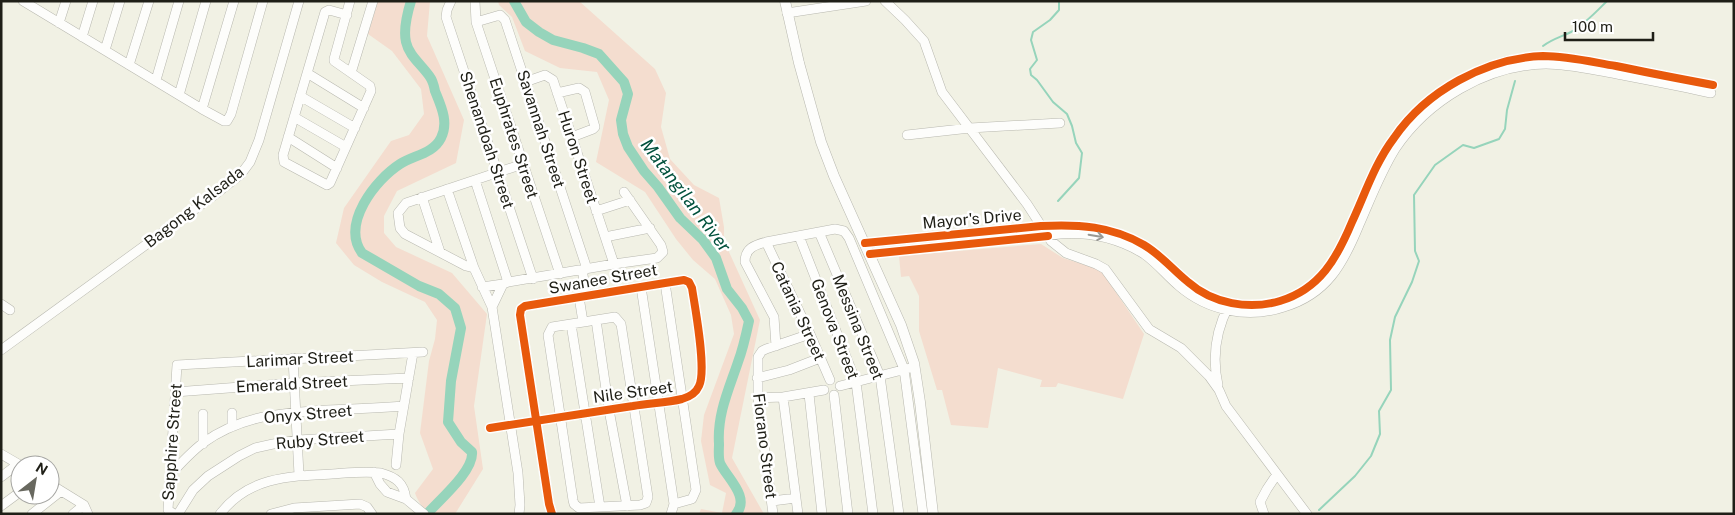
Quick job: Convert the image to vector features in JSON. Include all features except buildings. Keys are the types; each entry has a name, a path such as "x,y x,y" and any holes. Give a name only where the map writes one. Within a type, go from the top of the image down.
{"main road":[{"path":"785,1 798,63 821,142 834,176 902,325 909,368 920,402 933,514"}],"street":[{"path":"23,1 224,121 229,118 263,1"},
{"path":"59,23 66,1"},
{"path":"82,37 93,1"},
{"path":"105,50 120,1"},
{"path":"129,65 149,1"},
{"path":"156,80 179,1"},
{"path":"179,95 206,1"},
{"path":"202,108 234,1"},
{"name":"Bagong Kalsada","path":"1,350 213,196 240,174 250,162 259,140 299,1"},
{"path":"347,15 329,10 325,12 283,156 284,162 327,185 330,183 337,168 372,88 334,61 347,15 350,1"},
{"path":"351,73 373,1"},
{"name":"Shenandoah Street","path":"451,1 446,17 533,279"},
{"name":"Euphrates Street","path":"475,1 476,22 560,274"},
{"path":"787,12 866,1"},
{"path":"885,1 924,41 942,92 1028,204 1041,226 1081,225 1118,233 1154,252 1193,287 1228,307"},
{"name":"Savannah Street","path":"476,22 496,15 502,17 525,82 584,269 583,322"},
{"path":"1048,236 1088,234 1119,242 1144,254 1188,293 1209,304 1252,313 1273,311 1301,301 1321,287 1335,273 1346,256 1385,167 1400,142 1413,126 1438,104 1463,88 1481,79 1522,67 1558,65 1712,89"},
{"path":"307,73 364,108"},
{"name":"Huron Street","path":"525,82 541,76 550,76 552,80 614,264"},
{"path":"557,94 579,88 585,92 595,127 572,137"},
{"path":"300,96 355,128"},
{"path":"294,117 346,147"},
{"path":"907,135 970,128 1060,123"},
{"path":"288,137 337,168"},
{"path":"474,268 466,266 405,234 400,228 398,213 406,203 523,164"},
{"path":"475,180 506,283 492,307"},
{"path":"447,189 474,268 492,307 518,473 519,514"},
{"path":"482,287 657,258 663,249 624,192"},
{"path":"422,197 440,252"},
{"path":"596,211 630,200"},
{"name":"Mayor's Drive","path":"865,243 1041,226 1056,246 1066,253 1096,264 1104,269 1148,329 1181,348 1209,376 1219,390 1226,406 1307,514"},
{"path":"605,237 650,228"},
{"path":"810,334 776,346 774,317 745,262 747,252 750,248 766,242 835,229 844,231 909,368 923,514"},
{"name":"Messina Street","path":"819,232 880,376 899,514"},
{"name":"Genova Street","path":"799,236 856,382 872,514"},
{"name":"Mayor's Drive","path":"870,254 1048,236"},
{"name":"Catania Street","path":"766,242 830,380"},
{"name":"Swanee Street","path":"536,421 520,315 521,309 525,306 583,296 684,280 690,282"},
{"name":"Nile Street","path":"490,428 682,399 693,394 702,378 703,370 690,282"},
{"path":"665,283 696,490 692,499 674,504"},
{"path":"641,287 657,403 674,504 670,514"},
{"path":"1,304 10,310"},
{"path":"1219,390 1214,354 1216,341 1228,307"},
{"path":"614,317 621,324 648,497 644,504 611,510 600,507 583,508 576,506 573,500 548,335 552,327 596,320 614,317"},
{"path":"596,320 608,410 627,506"},
{"path":"571,324 600,507"},
{"name":"Fiorano Street","path":"773,514 757,378 760,354 766,348 776,346"},
{"name":"Larimar Street","path":"177,365 423,352"},
{"path":"396,465 399,434 413,353"},
{"path":"293,358 299,475"},
{"path":"757,378 789,370 820,358"},
{"name":"Sapphire Street","path":"176,514 168,510 177,365"},
{"path":"840,386 909,368"},
{"name":"Emerald Street","path":"175,392 294,383 409,378"},
{"path":"830,380 837,382 840,386 840,391 834,395 828,395 824,390 824,385 830,380"},
{"path":"758,398 809,394 824,390"},
{"path":"809,394 822,514"},
{"path":"834,395 848,514"},
{"path":"783,397 798,514"},
{"name":"Onyx Street","path":"170,475 203,444 232,428 260,417 296,412 404,406"},
{"path":"232,413 232,428"},
{"path":"203,414 203,444"},
{"path":"536,421 552,514"},
{"name":"Ruby Street","path":"176,514 194,490 208,476 255,448 298,440 399,434"},
{"path":"374,472 380,484 387,492 406,499 424,514"},
{"path":"223,512 237,497 250,488 276,478 299,475 374,472 386,474 397,479 404,489 406,499"},
{"path":"1264,514 1260,502 1277,474"},
{"path":"32,514 61,491 86,510"},
{"path":"772,501 796,498"},
{"path":"271,514 294,508 360,504 367,507 372,514"},
{"path":"73,514 86,510"}],"shaded area":[{"path":"378,1 430,1 427,36 464,120 456,163 397,191 384,216 384,233 396,247 452,273 487,314 474,406 483,469 455,514 430,512 422,506 415,493 433,469 420,433 429,361 435,339 437,320 425,302 382,282 354,265 336,243 344,208 391,141 409,135 424,114 421,89 392,51 368,34"},
{"path":"498,1 579,1 655,69 666,93 661,127 670,159 694,185 719,198 724,227 724,241 760,320 732,458 764,514 699,514 701,509 722,513 726,493 710,485 701,441 704,415 734,334 731,315 715,279 693,260 676,239 645,192 596,162 609,100 597,72 560,68 525,51 512,17 499,5"},
{"path":"1041,244 1063,258 1101,270 1144,334 1123,399 1058,383 1056,387 1040,387 1042,380 998,368 988,428 951,425 942,390 937,390 919,331 919,296 909,276 901,277 899,256"}],"waterway":[{"path":"411,1 405,27 406,42 413,56 433,82 443,114 443,132 438,143 433,148 405,161 390,171 371,192 358,216 356,229 357,242 362,253 419,286 439,294 455,308 461,328 451,381 448,422 461,442 472,452 471,460 462,476 427,514"},
{"name":"Matangilan River","path":"514,1 526,22 539,32 553,40 599,54 624,82 628,94 621,120 623,134 628,147 680,218 703,240 716,258 727,289 742,308 749,321 724,402 719,433 720,463 736,487 741,501 740,508 736,514"},
{"path":"1058,201 1079,178 1082,153 1076,143 1067,114 1053,102 1031,75 1030,69 1037,60 1031,40 1033,32 1050,20 1059,10 1059,1"},
{"path":"1543,46 1576,29 1607,1"},
{"path":"1319,510 1355,476 1371,456 1380,434 1379,411 1391,390 1390,340 1395,317 1412,282 1419,261 1415,251 1414,195 1435,165 1463,145 1474,148 1499,139 1505,129 1507,110 1515,81"}],"cycle path":[{"path":"865,243 1041,226 1081,226 1107,230 1144,245 1156,253 1198,290 1209,296 1244,305 1268,304 1294,296 1316,280 1333,260 1340,248 1376,168 1387,148 1407,121 1440,92 1479,70 1522,58 1562,57 1713,85"},
{"path":"870,254 1048,236"},
{"path":"490,428 525,423 543,420 597,411 682,399 692,394 699,386 702,367 698,324 692,288 689,282 684,280 665,283 525,306 521,309 520,315 549,504 552,514"}]}
